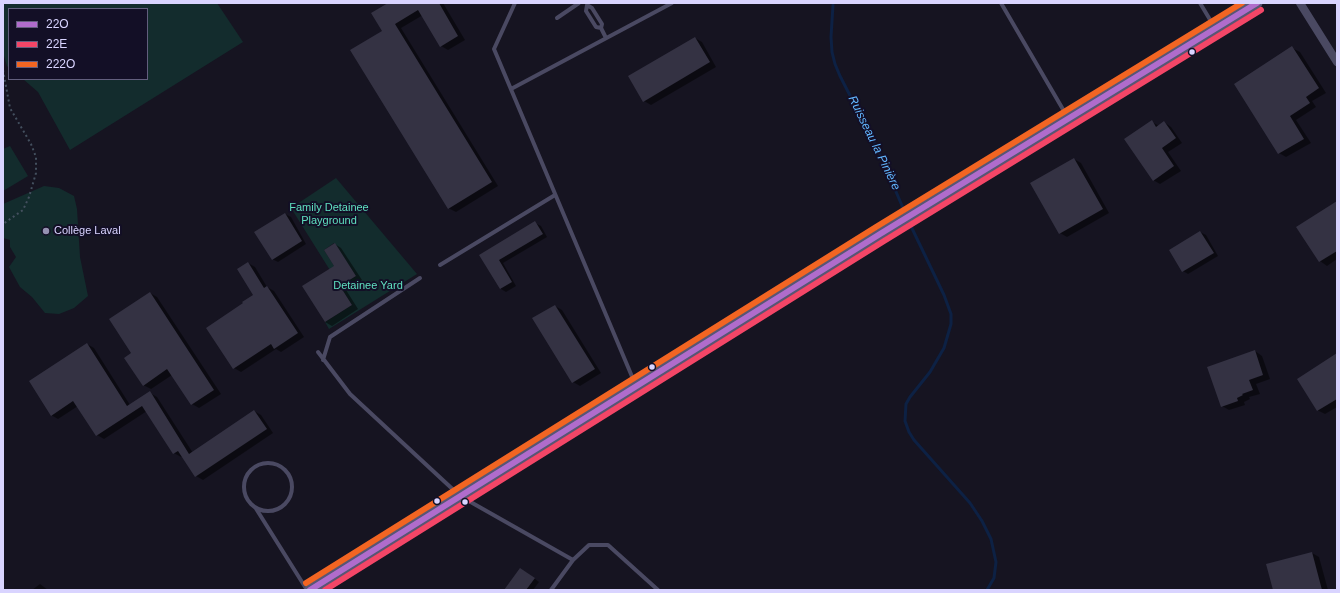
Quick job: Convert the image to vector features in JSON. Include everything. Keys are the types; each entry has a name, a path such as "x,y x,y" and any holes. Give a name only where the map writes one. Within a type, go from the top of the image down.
{"street":[{"path":"308,590 1068,118 1257,3"},
{"path":"1300,3 1337,62"}],"lane":[{"path":"516,3 494,49 636,387"},
{"path":"557,18 578,3"},
{"path":"510,89 672,3"},
{"path":"1001,3 1068,118"},
{"path":"1200,3 1215,28"},
{"path":"586,4 592,8 602,24 601,28 606,38"},
{"path":"586,4 586,11 596,27 601,28"},
{"path":"440,265 555,194"},
{"path":"323,360 330,336 420,278"},
{"path":"318,352 350,394 460,496 573,560"},
{"path":"254,506 260,510 275,510 283,506 288,500 292,493 290,476 278,465 263,463 250,471 244,485 245,493 248,500 254,506 308,590"},
{"path":"551,590 573,560 589,545 608,545 658,590"}],"path":[{"path":"3,70 10,108 32,144 36,157 36,173 29,197 23,210 3,224"}],"green space":[{"path":"3,3 217,3 243,42 70,150 38,92 24,80 148,80 148,8 8,8 8,67 3,53"},
{"path":"10,146 28,176 3,191 3,149"},
{"path":"336,178 417,274 329,329 325,322 352,305 340,286 356,276 334,243 324,250 343,280 338,283 291,208"},
{"path":"44,186 59,188 74,196 77,209 80,257 88,296 74,308 59,314 45,313 32,297 20,287 9,267 16,257 10,247 10,240 3,238 3,204"}],"building":[{"path":"388,3 439,3 458,36 440,47 418,10 395,24 492,182 448,209 350,50 382,31 371,13"},
{"path":"695,37 710,62 643,102 628,76"},
{"path":"1292,46 1319,88 1306,97 1310,103 1290,116 1304,139 1278,154 1234,84"},
{"path":"1152,120 1156,127 1164,121 1176,138 1162,148 1174,166 1153,181 1124,139"},
{"path":"1074,158 1103,209 1059,234 1030,183"},
{"path":"1337,201 1337,251 1319,262 1296,227"},
{"path":"285,213 302,241 272,260 254,232"},
{"path":"535,221 543,234 499,260 512,282 500,289 479,255"},
{"path":"1200,231 1214,253 1182,272 1169,250"},
{"path":"335,243 356,276 340,286 352,305 325,322 302,286 334,266 324,250"},
{"path":"248,262 264,288 267,286 298,333 274,349 271,344 233,369 206,328 253,295 237,269"},
{"path":"150,292 214,390 191,405 167,369 143,386 124,358 131,353 109,319"},
{"path":"555,305 595,369 572,383 532,318"},
{"path":"87,343 127,406 150,391 189,454 254,410 267,429 195,477 178,451 173,454 142,406 96,436 73,401 51,416 29,381"},
{"path":"1255,350 1263,375 1249,380 1253,390 1242,394 1243,395 1237,398 1238,401 1221,407 1207,367"},
{"path":"1337,353 1337,399 1317,411 1297,379"},
{"path":"1312,552 1322,590 1273,590 1266,564"},
{"path":"520,568 535,578 526,590 504,590"}],"waterway":[{"name":"Ruisseau la Pinière","path":"833,5 831,37 832,52 835,64 879,152 906,215"},
{"name":"Ruisseau la Pinière","path":"908,220 944,295 951,314 951,324 944,348 930,372 906,404 905,421 914,440 970,503 982,521 991,539 996,562 994,578 987,590"}],"transit line":[{"name":"222O","path":"306,583 876,227 1242,3"},
{"name":"22O","path":"310,590 880,234 1257,3"},
{"name":"22E","path":"325,590 884,241 1261,10"}],"place":[{"name":"Collège Laval","path":"46,231"}],"park label":[{"name":"Family Detainee Playground","path":"329,214"},
{"name":"Detainee Yard","path":"368,286"}]}
